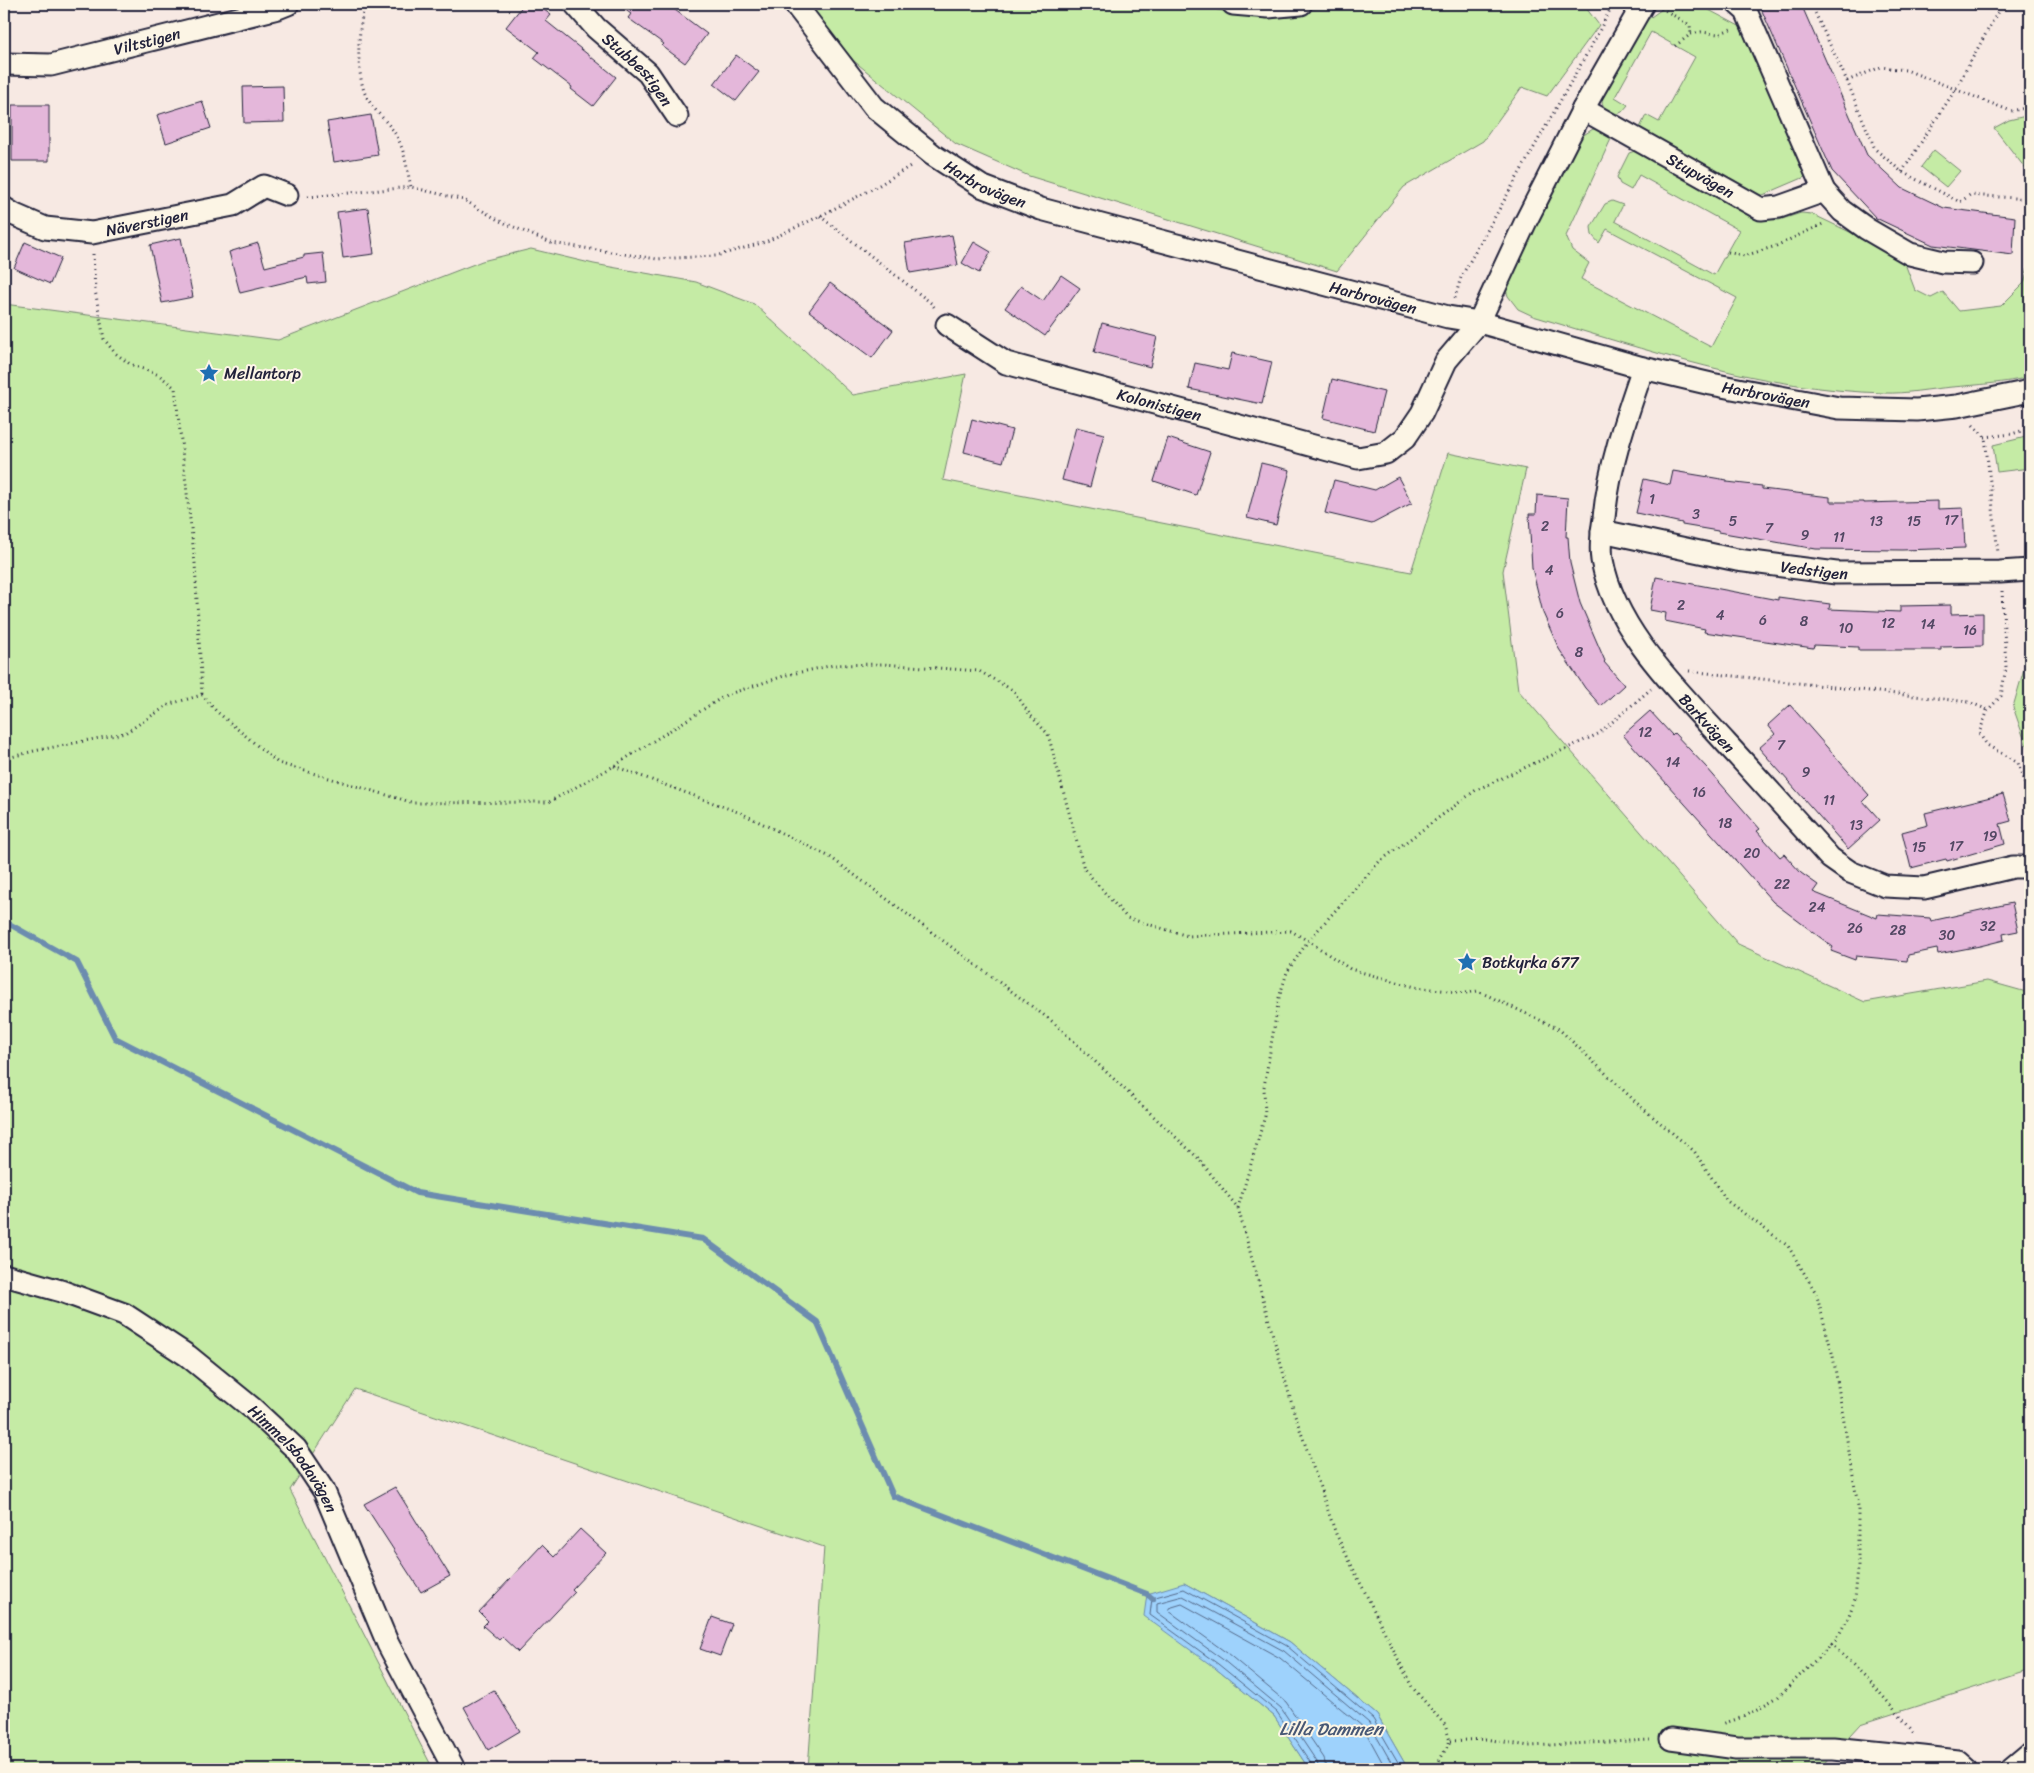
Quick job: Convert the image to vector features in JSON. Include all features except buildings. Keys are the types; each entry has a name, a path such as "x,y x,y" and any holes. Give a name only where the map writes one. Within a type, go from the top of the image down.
{"street":[{"name":"Viltstigen","path":"4,64 51,65 288,4"},
{"name":"Stubbestigen","path":"576,4 596,28 648,73 677,116"},
{"name":"Harbrovägen","path":"795,4 874,108 932,155 981,186 1041,209 1448,317 1479,322 1643,368 1711,384 1839,408 1916,410 1957,406 2030,391"},
{"path":"1233,4 1268,7 1300,4"},
{"path":"1479,322 1526,220 1583,109 1643,4"},
{"path":"1742,8 1824,191 1842,211 1867,229 1910,254 1943,262 1972,263"},
{"name":"Stupvägen","path":"1583,109 1760,209 1779,207 1824,191"},
{"name":"Näverstigen","path":"4,208 45,228 92,234 233,205 264,186 287,196"},
{"name":"Kolonistigen","path":"946,325 1006,363 1358,458 1386,453 1405,438 1422,412 1446,360 1479,322"},
{"name":"Barkvägen","path":"1643,368 1616,449 1606,497 1602,531 1602,558 1611,589 1630,628 1666,677 1830,858 1850,872 1885,886 1924,888 2013,867 2030,867"},
{"name":"Vedstigen","path":"1602,531 1737,560 1836,574 2030,570"},
{"name":"Himmelsbodavägen","path":"4,1275 61,1291 124,1314 188,1356 252,1408 296,1449 324,1491 388,1644 454,1769"},
{"path":"1671,1740 1736,1748 1833,1748 1958,1761 1967,1769"},
{"path":"2012,1769 2030,1754"}],"path":[{"path":"365,4 359,23 359,44 364,92 382,119 396,135 405,158 411,187"},
{"path":"1448,317 1462,277 1594,42 1613,4"},
{"path":"1653,4 1690,25 1691,34"},
{"path":"1811,4 1847,81 1875,148 1902,172 1960,202 1970,195 2030,199"},
{"path":"1902,172 1955,90 2002,4"},
{"path":"1675,46 1691,34 1701,32 1718,34 1732,28 1742,8"},
{"path":"1847,81 1881,68 1906,70 2011,111 2030,106"},
{"path":"287,196 316,197 366,190 411,187 464,200 500,221 552,243 657,259 716,256 765,242 820,216 932,155"},
{"path":"1728,252 1744,256 1776,246 1822,226 1842,211"},
{"path":"820,216 931,303 946,325"},
{"path":"92,234 95,290 104,339 115,353 130,364 159,375 175,388 195,563 202,694 216,711 278,763 414,803 549,802 614,766 726,695 786,675 834,665 883,664 979,671 1014,692 1048,734 1084,869 1127,918 1188,936 1290,931 1308,940 1350,969 1415,987 1466,993 1478,991 1559,1029 1640,1106 1694,1151 1727,1201 1788,1246 1816,1293 1833,1356 1858,1506 1858,1568 1855,1598 1848,1618 1836,1640 1778,1696 1742,1716 1717,1726"},
{"path":"2030,428 2012,434 1985,438 2000,572 2006,667 2001,696 1988,710 1979,733 1987,745 2018,763 2030,801"},
{"path":"1238,1208 1265,1116 1264,1087 1279,998 1287,972 1308,940 1379,862 1476,790 1598,734 1666,677 1684,670 1969,702 1988,710"},
{"path":"4,760 34,751 124,733 170,704 202,694"},
{"path":"614,766 743,814 830,857 1053,1022 1198,1158 1238,1208 1294,1412 1336,1534 1412,1687 1445,1725 1450,1741 1435,1769"},
{"path":"1831,1644 1868,1679 1911,1729 1923,1757"},
{"path":"1450,1741 1485,1739 1528,1746 1671,1740"}],"green space":[{"path":"806,4 1189,4 1233,13 1269,16 1346,4 1583,4 1599,25 1547,96 1522,87 1483,141 1404,187 1337,271 1029,176 956,144 854,61"},
{"path":"1669,4 1706,4 1709,10 1743,28 1805,177 1763,195 1752,196 1639,130 1646,115 1659,122 1695,57 1651,32 1615,97 1628,105 1622,112 1615,115 1606,111 1602,103 1603,93 1644,22"},
{"path":"2030,115 2030,183 2025,168 1994,128 2009,120"},
{"path":"1593,129 1603,131 1611,139 1566,236 1572,250 1589,263 1581,279 1711,347 1737,298 1607,229 1599,243 1592,235 1591,227 1605,204 1612,201 1623,205 1615,221 1714,275 1739,230 1639,175 1631,190 1620,184 1617,177 1629,153 1638,150 1761,219 1779,220 1801,213 1812,214 1896,254 1904,261 1915,290 1931,298 1943,292 1959,311 2001,306 2024,283 2030,260 2030,377 1991,384 1909,392 1839,390 1750,376 1662,355 1533,316 1518,309 1508,296 1504,283 1526,235 1582,136"},
{"path":"1934,150 1960,171 1946,187 1921,167"},
{"path":"531,249 594,264 696,282 754,304 853,395 966,374 943,480 1411,572 1448,453 1526,469 1503,571 1518,690 1738,944 1865,1002 1987,981 2030,993 2030,1670 1861,1724 1820,1769 1408,1769 1377,1715 1290,1642 1184,1583 1215,1668 1274,1716 1309,1769 808,1769 824,1547 355,1389 290,1490 433,1769 4,1769 4,304 278,340 482,261"},
{"path":"2030,436 2030,468 1997,472 1993,445"},
{"path":"2028,655 2030,655 2030,747 2027,747 2013,707"}],"water":[{"name":"Lilla Dammen","path":"1184,1583 1290,1642 1377,1715 1408,1769 1309,1769 1274,1716 1215,1668 1144,1616 1147,1594"}],"waterway":[{"path":"4,921 77,962 115,1038 417,1193 703,1239 817,1322 893,1496 1147,1594 1153,1599"}],"place":[{"name":"Mellantorp","path":"209,373"},
{"name":"Botkyrka 677","path":"1467,962"}]}
